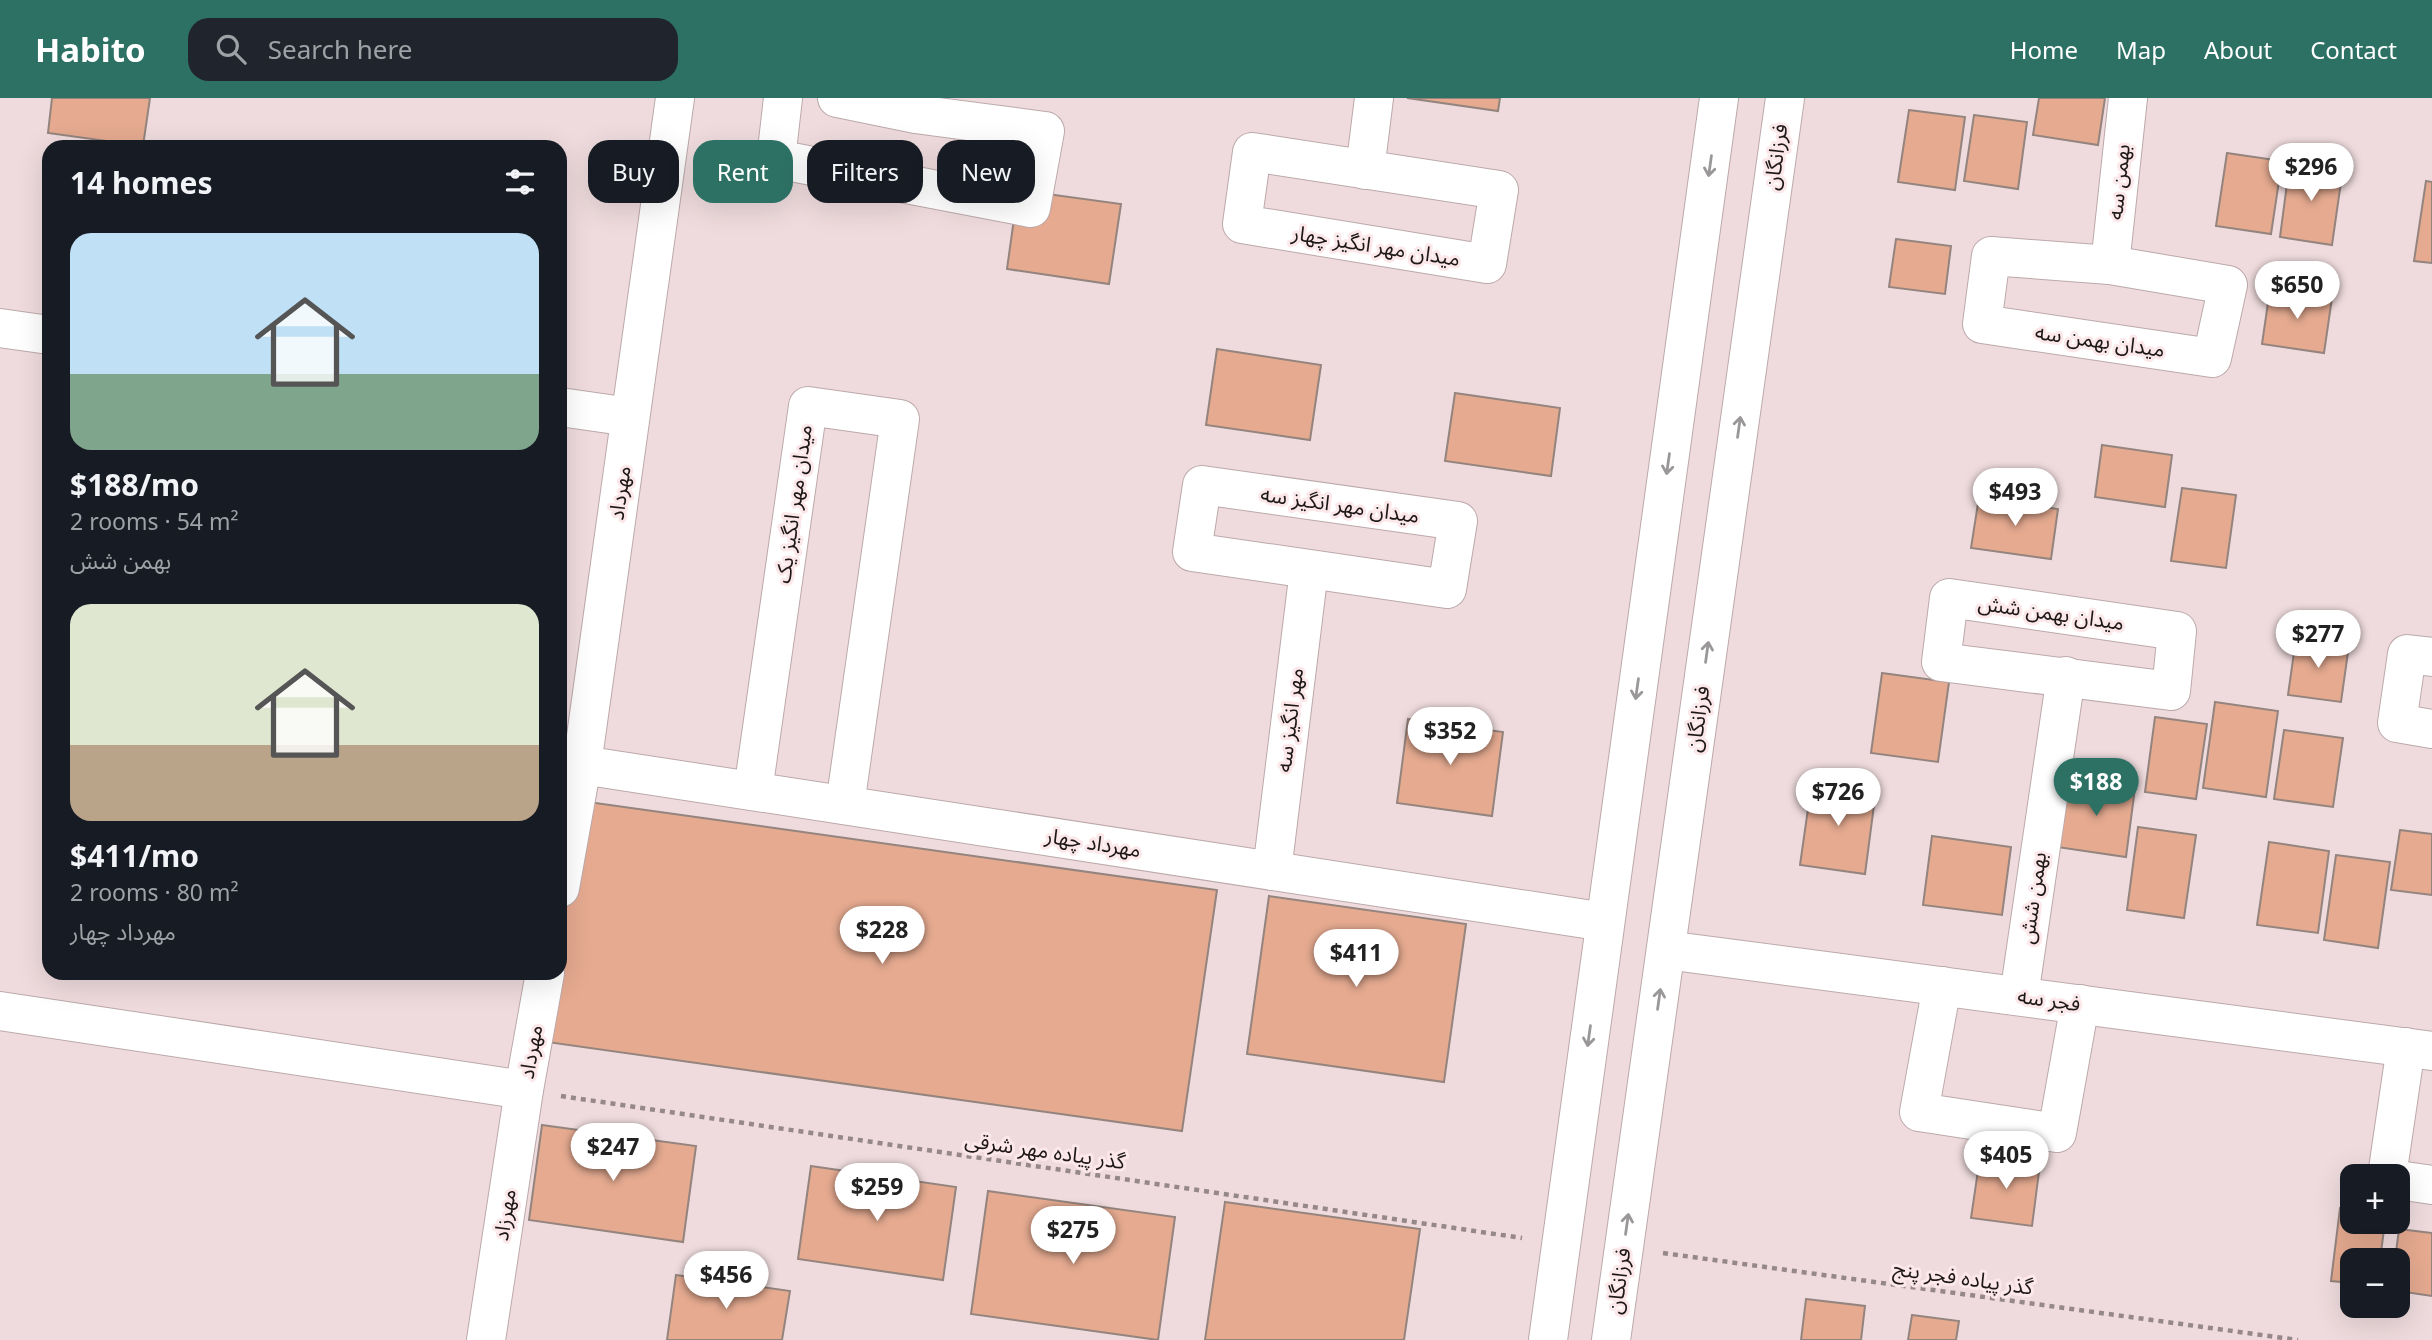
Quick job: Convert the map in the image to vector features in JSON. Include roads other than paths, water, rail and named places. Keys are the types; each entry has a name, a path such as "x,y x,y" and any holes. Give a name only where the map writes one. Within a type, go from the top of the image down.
{"street":[{"name":"مهرداد","path":"567,849 582,765 675,98"},
{"path":"783,98 776,159 1031,208 1045,131 916,106 837,98"},
{"path":"1365,170 1374,98"},
{"path":"1548,1340 1719,98"},
{"name":"فرزانگان","path":"1611,1340 1784,98"},
{"name":"بهمن سه","path":"2110,265 2129,98"},
{"name":"میدان مهر انگیز چهار","path":"1252,152 1365,170 1499,190 1487,264 1242,224 1252,152"},
{"name":"میدان بهمن سه","path":"1991,257 2110,265 2228,285 2212,358 1982,324 1991,257"},
{"path":"0,328 42,334"},
{"name":"میدان مهر انگیز یک","path":"753,791 808,405 900,418 845,805"},
{"path":"567,408 630,417"},
{"name":"میدان مهر انگیز سه","path":"1202,485 1458,521 1447,589 1309,570 1192,552 1202,485"},
{"name":"مهر انگیز سه","path":"1272,871 1309,570"},
{"name":"میدان بهمن شش","path":"1949,598 2177,631 2171,691 2066,676 1941,662 1949,598"},
{"path":"2432,657 2407,654 2397,723 2432,729"},
{"name":"بهمن شش","path":"2019,996 2066,676"},
{"name":"مهرداد چهار","path":"582,765 1605,922"},
{"name":"فجر سه","path":"1666,950 2419,1049"},
{"name":"مهرداد","path":"524,1090 544,980"},
{"path":"1942,986 1919,1112 2057,1133 2080,1004"},
{"path":"0,1011 524,1090"},
{"path":"2390,1164 2419,1049"},
{"name":"مهرزاد","path":"486,1340 524,1090"},
{"path":"2410,1182 2432,1185"}]}
